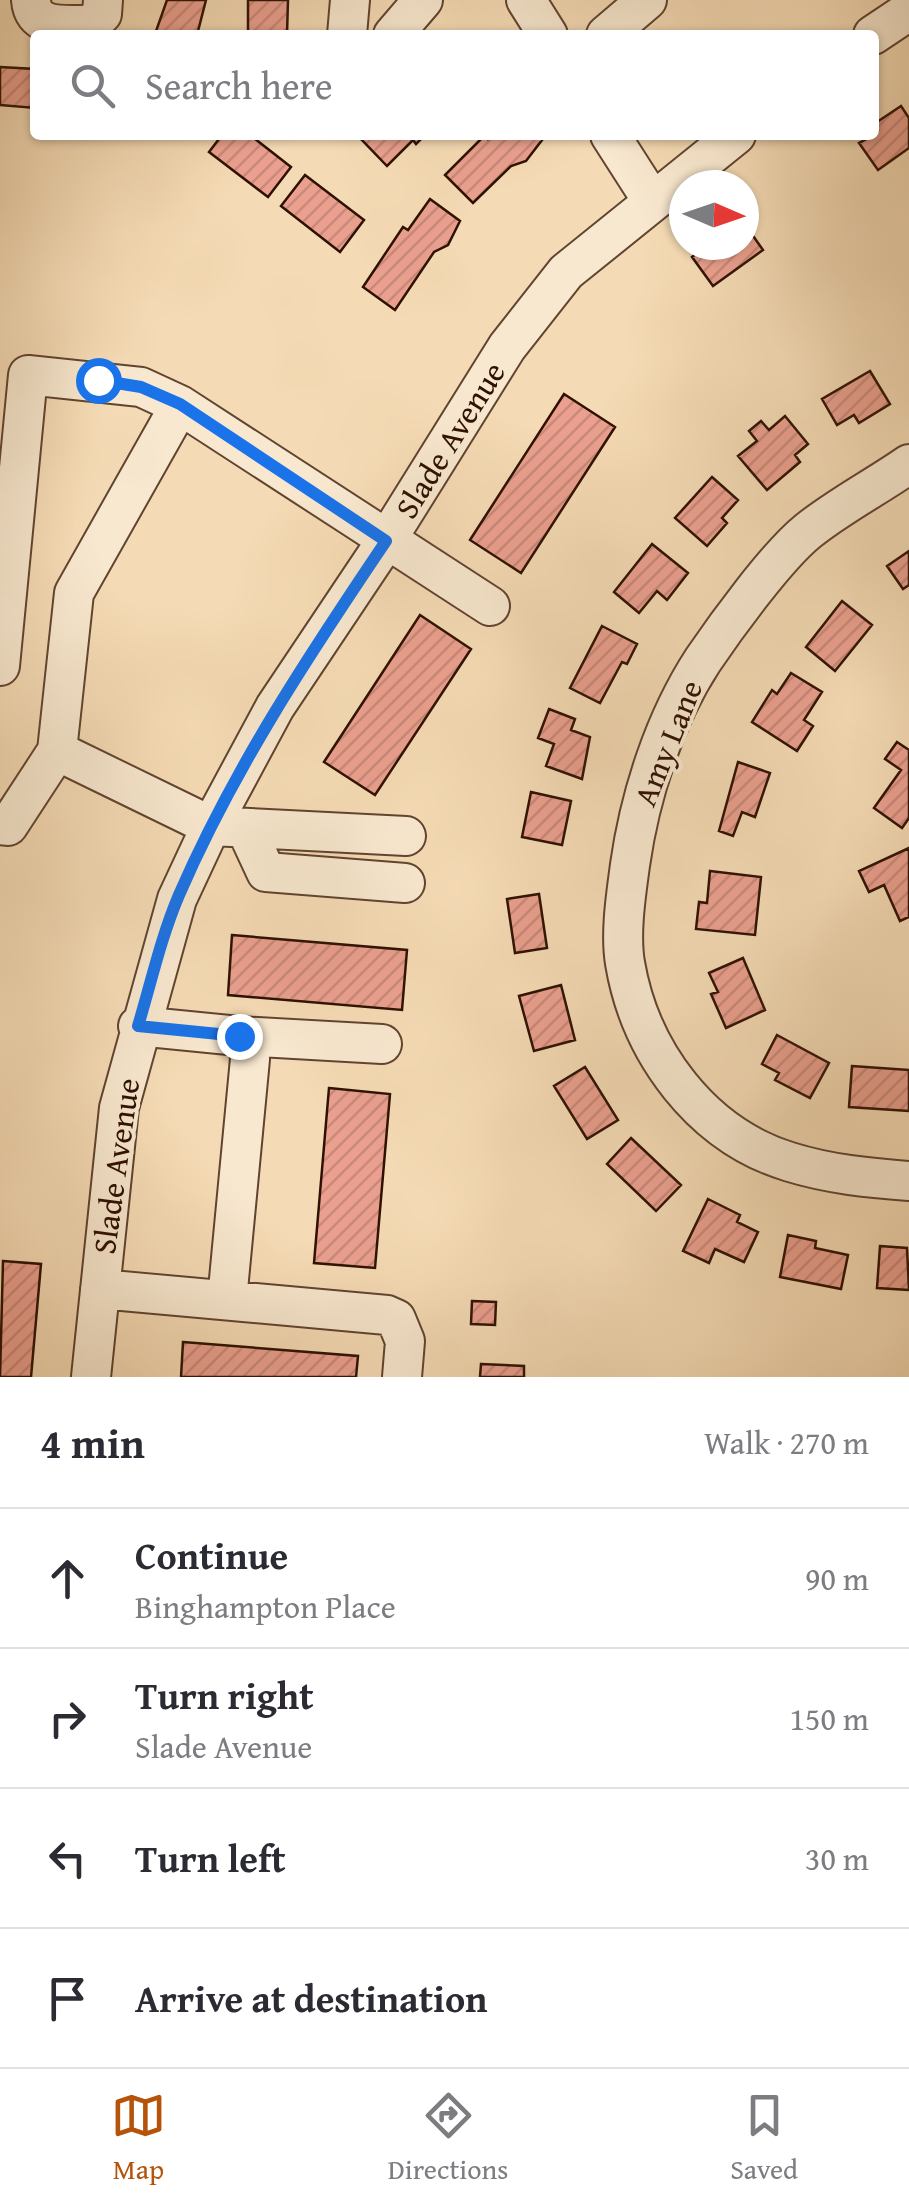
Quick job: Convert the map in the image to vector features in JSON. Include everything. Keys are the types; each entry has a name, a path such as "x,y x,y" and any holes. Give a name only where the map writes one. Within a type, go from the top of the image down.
{"street":[{"path":"31,0 36,17 46,24 90,25 102,14 104,0"},
{"path":"347,30 350,0"},
{"path":"397,30 424,0"},
{"path":"526,0 545,30"},
{"path":"612,30 648,0"},
{"path":"879,31 909,11"},
{"path":"613,140 650,199"},
{"name":"Slade Avenue","path":"91,1377 118,1108 138,1026 177,899 229,827 274,706 386,541 507,347 566,272 650,199 729,140"},
{"path":"0,666 12,403 28,375 141,387 180,404 490,606"},
{"path":"3,830 57,751 74,594 180,404"},
{"name":"Amy Lane","path":"909,464 806,532 714,647 655,760 637,820 624,959 635,1006 656,1052 686,1097 735,1136 805,1166 843,1176 909,1181"},
{"path":"57,751 229,827 406,836"},
{"path":"229,827 266,872 405,883"},
{"path":"138,1026 382,1044"},
{"path":"227,1300 250,1059 248,1043 239,1036"},
{"path":"100,1289 396,1319 405,1341 402,1377"}],"building":[{"path":"167,0 206,0 198,30 156,30"},
{"path":"248,0 288,0 287,30 248,30"},
{"path":"0,67 30,69 30,108 0,105"},
{"path":"901,106 909,118 909,148 878,170 859,143 879,140 879,121"},
{"path":"218,140 256,140 291,167 268,197 209,152"},
{"path":"362,140 413,140 387,166"},
{"path":"480,140 542,140 526,161 511,166 473,203 445,175"},
{"path":"305,175 364,220 340,252 281,206"},
{"path":"430,199 460,221 448,245 434,252 395,310 363,287 403,227 408,230"},
{"path":"694,260 749,260 713,286"},
{"path":"870,371 890,404 859,423 854,415 837,425 822,399"},
{"path":"564,394 615,427 521,573 470,540"},
{"path":"785,416 808,444 795,455 800,462 767,490 738,456 757,441 749,431 761,421 769,430"},
{"path":"712,477 738,500 722,518 727,523 707,546 675,518"},
{"path":"652,544 688,573 667,600 657,591 639,613 614,592"},
{"path":"909,551 909,585 903,589 887,566"},
{"path":"842,601 872,625 835,671 806,647"},
{"path":"420,615 471,649 375,795 324,762"},
{"path":"602,626 637,644 627,664 622,662 600,703 570,688"},
{"path":"791,673 822,692 804,720 813,726 797,751 752,722 772,690 777,694"},
{"path":"549,709 575,719 571,730 590,737 582,779 546,766 554,744 538,738"},
{"path":"897,742 909,750 909,818 902,828 874,808 901,770 885,759"},
{"path":"738,762 770,773 755,817 742,812 733,836 719,831"},
{"path":"531,792 571,801 562,845 522,837"},
{"path":"909,848 909,917 900,921 884,885 869,892 859,871"},
{"path":"710,871 761,877 755,935 696,929 699,902 707,903"},
{"path":"539,894 547,948 515,953 507,899"},
{"path":"232,935 407,950 402,1010 228,995"},
{"path":"743,958 765,1010 726,1028 711,994 718,992 709,973"},
{"path":"561,985 575,1040 534,1051 519,996"},
{"path":"777,1035 829,1063 810,1098 775,1080 779,1073 762,1064"},
{"path":"852,1066 909,1070 909,1111 849,1107"},
{"path":"585,1067 618,1120 587,1139 554,1086"},
{"path":"329,1088 390,1094 375,1268 314,1263"},
{"path":"631,1138 681,1185 656,1211 607,1164"},
{"path":"708,1199 740,1215 737,1222 758,1232 744,1262 715,1249 709,1263 683,1251"},
{"path":"788,1235 816,1241 815,1248 848,1255 841,1289 780,1277"},
{"path":"880,1246 907,1248 909,1290 877,1288"},
{"path":"3,1261 41,1264 31,1377 0,1377"},
{"path":"472,1301 496,1302 495,1325 471,1324"},
{"path":"183,1342 358,1356 356,1377 181,1377"},
{"path":"481,1364 524,1366 524,1377 480,1377"}],"route":[{"path":"98,380 141,387 180,404 386,541 274,706 211,826 177,899 138,1026 239,1036"}]}
